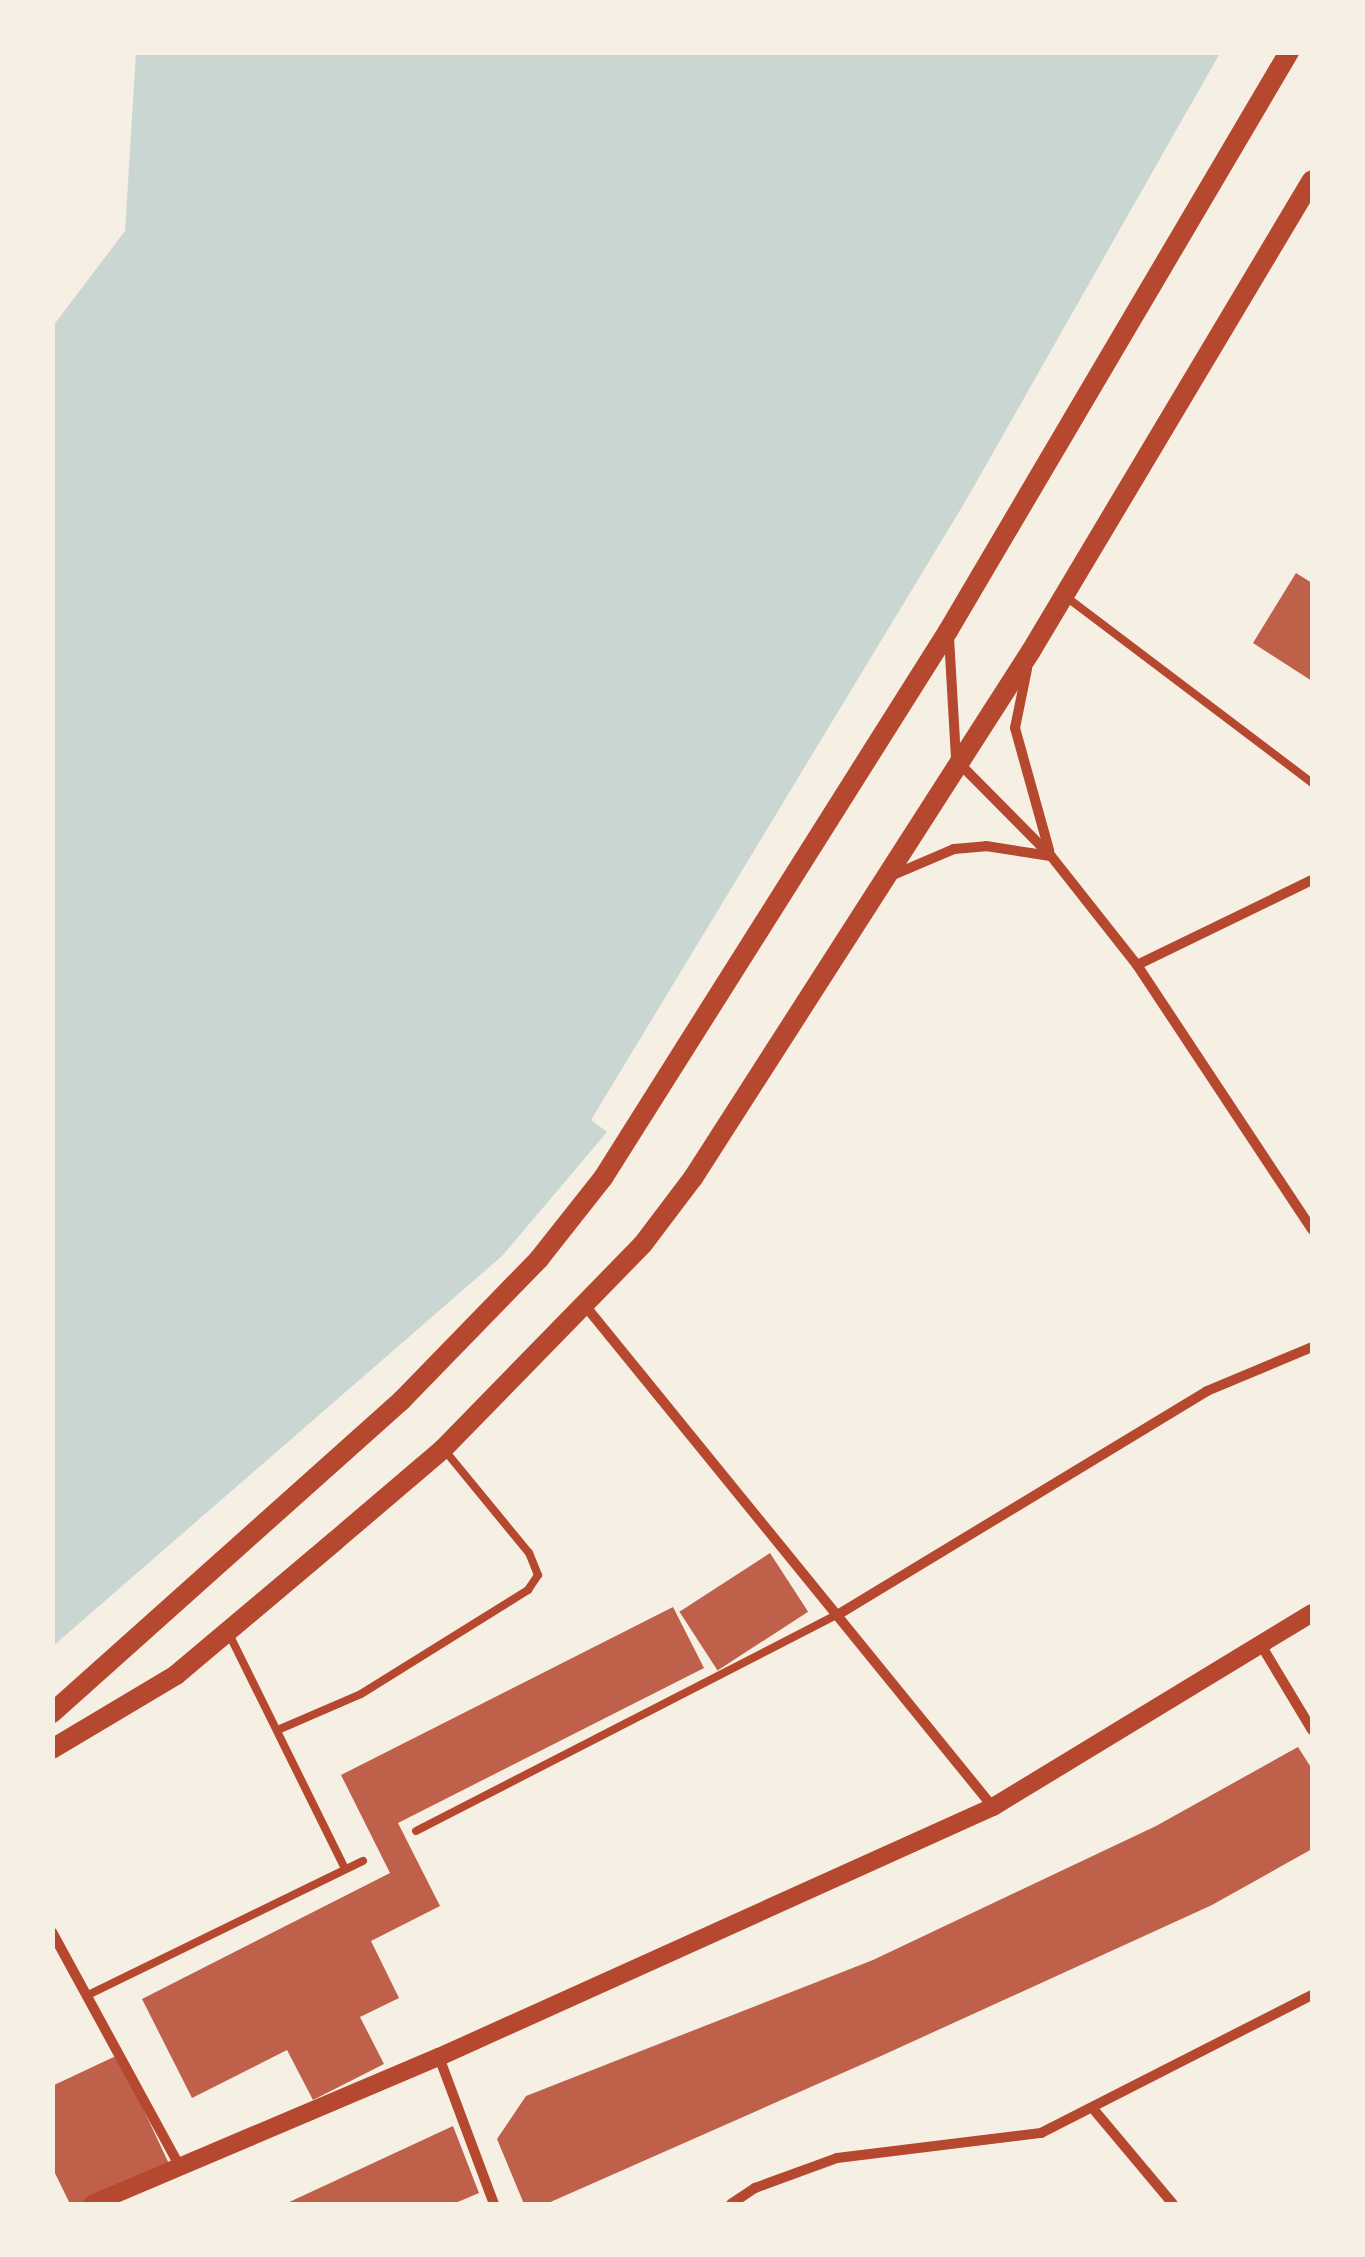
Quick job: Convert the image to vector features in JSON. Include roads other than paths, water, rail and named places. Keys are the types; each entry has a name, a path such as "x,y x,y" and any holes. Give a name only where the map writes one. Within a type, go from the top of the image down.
{"main road":[{"path":"52,1713 388,1413 539,1259 603,1178 948,632 1289,52"},
{"path":"52,1749 131,1708 228,1632 443,1448 587,1308 693,1178 956,760 1031,651 1312,180"}],"street":[{"path":"948,632 956,760 1050,856 1138,965 1312,1229"},
{"path":"1031,651 1015,728 1050,856"},
{"path":"883,879 954,849 986,846 1050,856"},
{"path":"1138,965 1312,880"},
{"path":"587,1308 992,1807"},
{"path":"839,1614 1207,1391 1312,1347"},
{"path":"92,2204 439,2057 992,1807 1312,1613"},
{"path":"1262,1645 1312,1730"},
{"path":"52,1932 180,2167"},
{"path":"731,2204 755,2188 837,2158 1041,2133 1095,2111 1312,1994"},
{"path":"439,2057 494,2204"},
{"path":"1095,2111 1172,2204"}],"lane":[{"path":"1063,595 1312,783"},
{"path":"280,1728 362,1694 528,1590 538,1575 529,1553 443,1448"},
{"path":"416,1831 839,1614"},
{"path":"228,1632 280,1728 344,1867"},
{"path":"88,1995 363,1861"}]}
